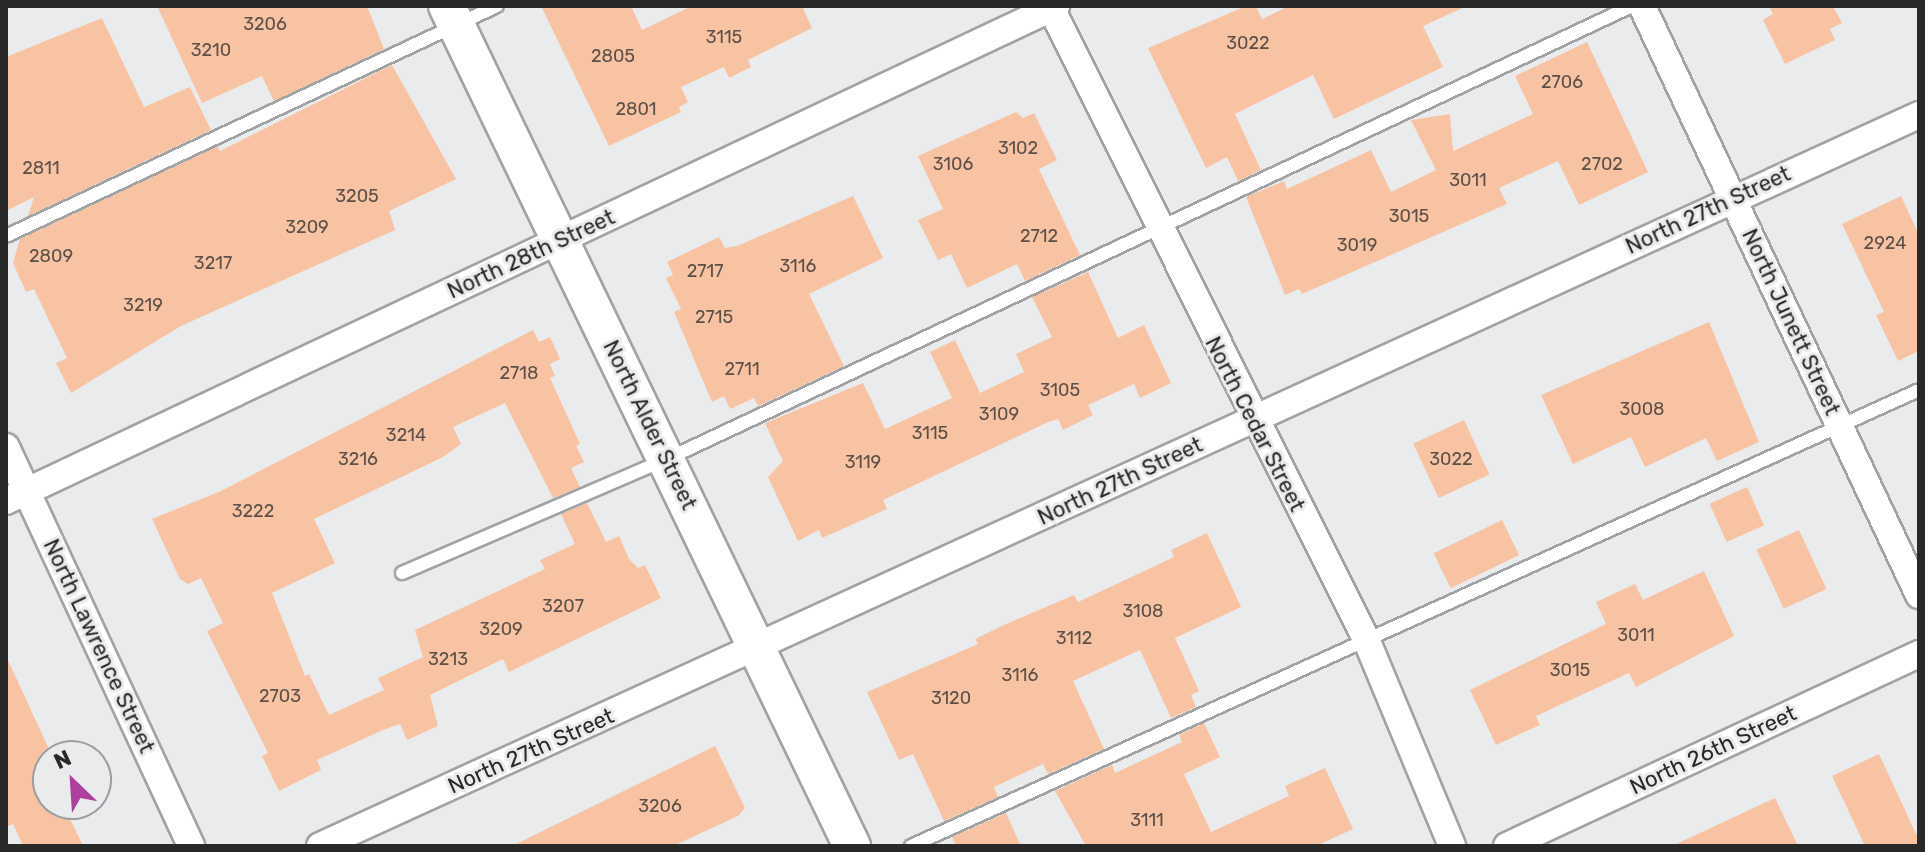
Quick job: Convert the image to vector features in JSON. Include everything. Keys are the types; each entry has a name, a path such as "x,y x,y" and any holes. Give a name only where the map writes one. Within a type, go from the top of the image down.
{"street":[{"name":"North Junett Street","path":"1642,6 1919,595"},
{"name":"North Cedar Street","path":"1052,7 1252,421 1366,639 1452,846"},
{"name":"North 28th Street","path":"16,496 1052,7"},
{"name":"North Alder Street","path":"451,16 852,846"},
{"name":"North 27th Street","path":"320,846 758,648 1733,197 1919,115"},
{"name":"North Lawrence Street","path":"6,447 16,496 191,846"},
{"name":"North 26th Street","path":"1507,846 1919,654"}],"lane":[{"path":"6,236 451,16 497,6"},
{"path":"402,573 667,459 1632,6"},
{"path":"911,846 1919,390"}],"building":[{"path":"157,6 367,6 384,49 274,101 262,76 202,103"},
{"path":"541,6 631,6 642,30 692,6 802,6 812,28 748,60 751,67 729,78 724,67 681,87 688,102 679,107 681,112 609,146"},
{"path":"1246,6 1256,6 1262,19 1289,6 1467,6 1423,26 1443,67 1334,119 1313,75 1235,114 1261,170 1238,181 1227,157 1206,168 1148,48"},
{"path":"1769,6 1833,6 1842,23 1830,29 1835,40 1785,64 1763,20 1773,14"},
{"path":"102,18 144,107 190,87 211,130 28,216 34,197 6,211 6,57"},
{"path":"1587,42 1648,172 1579,205 1558,161 1499,188 1507,204 1302,294 1299,289 1285,295 1246,197 1284,181 1287,189 1371,150 1391,192 1436,170 1411,120 1450,114 1453,151 1533,114 1515,76"},
{"path":"392,65 456,179 389,211 395,230 181,326 71,393 56,363 67,358 34,289 26,292 13,263 20,239 218,146 220,151"},
{"path":"1016,112 1023,118 1034,113 1057,160 1039,169 1080,255 1025,281 1017,264 967,288 951,254 938,260 918,220 943,209 918,156"},
{"path":"853,196 883,258 809,294 844,366 758,406 754,398 730,409 724,396 712,402 674,312 681,309 666,278 673,275 667,262 719,237 725,248 737,246"},
{"path":"1901,196 1919,235 1919,351 1898,361 1876,315 1884,312 1842,224"},
{"path":"1088,272 1118,338 1144,325 1171,383 1140,398 1134,384 1088,405 1093,415 1063,430 1058,419 1048,422 883,500 887,509 822,538 819,530 798,541 768,477 783,461 765,423 863,383 885,429 952,398 930,352 955,340 980,393 1024,372 1016,354 1052,337 1032,297"},
{"path":"1709,322 1759,442 1717,461 1706,438 1645,467 1631,437 1573,464 1541,395"},
{"path":"533,330 539,342 550,337 560,359 550,364 555,376 550,378 580,444 576,446 584,462 571,468 580,487 553,498 505,403 453,427 461,444 443,457 314,519 335,563 272,593 305,676 309,674 329,715 384,690 378,678 423,657 415,630 545,569 540,560 575,544 561,514 587,503 606,542 619,536 629,559 638,568 645,565 661,598 509,672 503,659 430,695 438,726 407,740 400,724 383,730 317,760 321,770 279,791 262,756 268,753 207,631 223,623 201,578 188,584 180,579 152,519 221,491"},
{"path":"1464,420 1489,474 1439,498 1413,444"},
{"path":"1747,487 1764,525 1727,542 1710,504"},
{"path":"1502,520 1519,555 1451,588 1434,553"},
{"path":"1799,530 1826,589 1784,609 1756,550"},
{"path":"1207,533 1241,607 1175,638 1199,691 1191,695 1196,707 1171,718 1140,650 1073,681 1104,749 1048,774 1043,764 994,787 998,797 944,821 913,754 899,760 867,692 978,644 975,639 1006,624 1074,595 1078,602 1174,557 1171,550"},
{"path":"1704,571 1734,636 1636,687 1629,673 1536,716 1540,725 1496,745 1470,690 1606,624 1596,602 1635,584 1643,600"},
{"path":"6,656 45,740 32,740 32,820 71,820 83,846 23,846 13,824 6,827"},
{"path":"1204,723 1220,757 1184,774 1211,832 1289,796 1285,786 1325,768 1353,829 1316,846 1086,846 1055,791 1112,765 1115,773 1182,742 1179,735"},
{"path":"715,746 745,808 738,816 673,846 512,846"},
{"path":"1879,754 1919,846 1865,846 1832,776"},
{"path":"1775,798 1798,846 1672,846"},
{"path":"1006,813 1021,846 956,846 952,837"}]}
